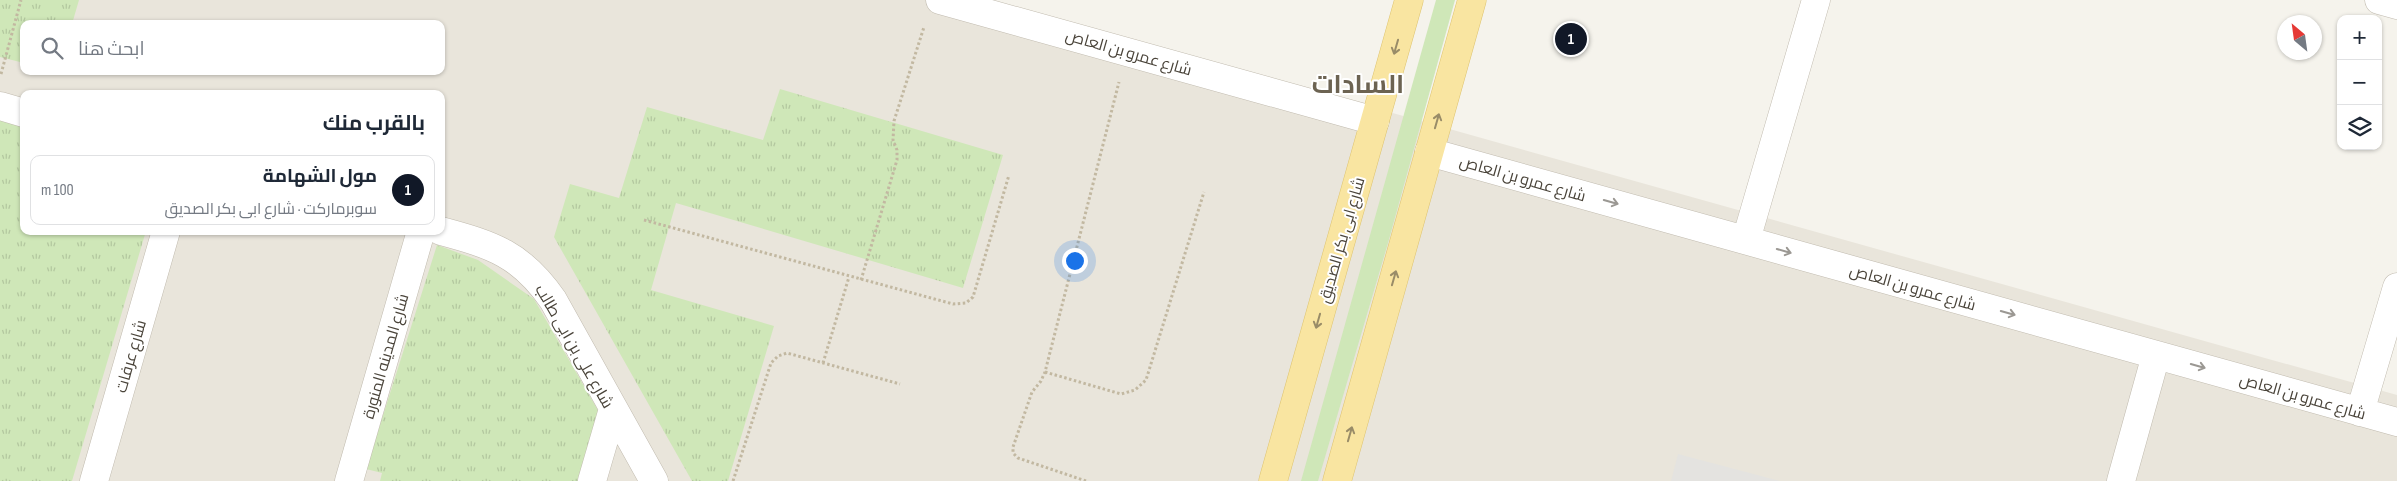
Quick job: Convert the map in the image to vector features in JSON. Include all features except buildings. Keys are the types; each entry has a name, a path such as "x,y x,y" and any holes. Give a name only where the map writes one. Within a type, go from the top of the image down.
{"main road":[{"name":"شارع ابى بكر الصديق","path":"1273,481 1409,0"},
{"path":"1337,481 1472,0"}],"street":[{"path":"1746,240 1816,0"},
{"path":"2379,0 2397,6"},
{"name":"شارع عمرو بن العاص","path":"934,9 1127,52 1375,122"},
{"path":"0,106 20,112"},
{"name":"شارع عمرو بن العاص","path":"1429,152 2397,422"},
{"name":"شارع على بن ابى طالب","path":"445,232 484,243 507,254 527,269 553,300 654,481"},
{"name":"شارع عرفات","path":"94,481 165,235"},
{"name":"شارع المدينه المنورة","path":"349,481 420,235"},
{"path":"2360,412 2397,287"},
{"path":"2121,481 2156,355"},
{"path":"592,481 613,409"}],"path":[{"path":"0,76 21,0"},
{"path":"861,280 897,160 897,150 893,140 894,121 934,9"},
{"path":"1086,481 1018,458 1013,454 1013,447 1032,392 1041,381 1045,372 1127,52"},
{"path":"644,220 953,304 966,303 973,297 1009,175"},
{"path":"1045,372 1121,394 1135,390 1146,380 1204,192"},
{"path":"823,363 849,277"},
{"path":"733,481 771,363 778,356 787,353 900,384"}],"shaded area":[{"path":"0,0 990,0 2397,395 2397,481 0,481"},
{"path":"1678,454 1780,481 1671,481"}],"green space":[{"path":"0,0 79,0 73,20 20,20 20,62 0,57"},
{"path":"1436,0 1455,0 1388,243 1318,481 1301,481"},
{"path":"780,89 1003,155 963,288 676,203 651,290 774,326 728,481 692,481 554,237 570,184 619,198 647,107 763,140"},
{"path":"0,108 20,114 20,235 145,235 72,481 0,481"},
{"path":"437,245 478,260 534,299 599,412 580,481 380,481 382,473 366,469"}],"place":[{"name":"مول الشهامة","path":"1571,39"}],"district":[{"name":"السادات","path":"1358,84"}]}
